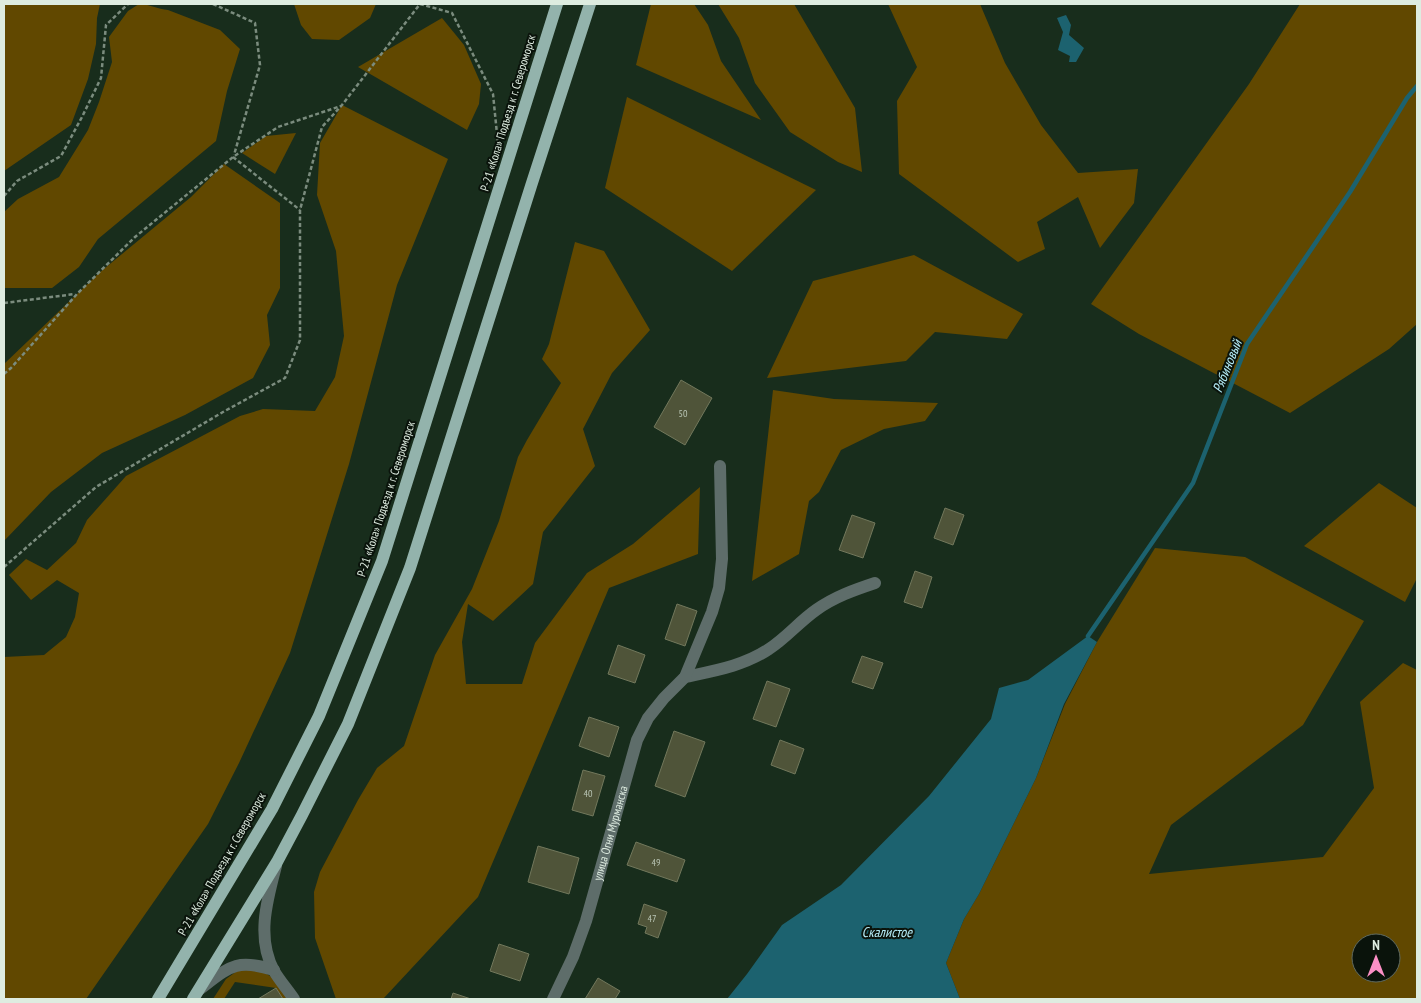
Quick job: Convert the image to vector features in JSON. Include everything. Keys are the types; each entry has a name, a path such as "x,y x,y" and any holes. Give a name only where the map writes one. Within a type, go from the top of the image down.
{"main road":[{"name":"Р-21 «Кола» Подъезд к г. Североморск","path":"158,999 272,809 319,716 382,561 557,4"},
{"path":"196,994 277,862 348,724 410,568 590,4"}],"street":[{"path":"685,677 712,612 719,588 722,560 720,466"},
{"path":"685,677 726,668 749,660 768,650 815,610 832,599 876,583"},
{"name":"улица Огни Мурманска","path":"553,999 573,957 586,921 637,740 648,718 664,698 685,677"},
{"path":"277,862 264,922 265,944 274,970 294,999"},
{"path":"196,994 225,970 241,964 257,965 274,970"}],"path":[{"path":"4,196 17,181 60,156 101,78 106,25 128,4"},
{"path":"212,4 255,23 260,65 233,157"},
{"path":"4,567 96,487 223,412 285,378 300,340 300,210 322,127 342,106 420,4 452,13 493,94 499,150"},
{"path":"4,374 77,294 136,238 233,157 278,127 342,106"},
{"path":"233,157 300,210"},
{"path":"4,303 77,294"}],"shaded area":[{"path":"4,4 100,4 97,18 96,44 88,79 71,125 4,171"},
{"path":"139,4 168,10 220,30 240,49 227,91 216,141 98,239 79,267 52,288 4,288 4,212 18,199 59,177 88,130 99,102 112,62 109,37 128,11"},
{"path":"294,4 376,4 370,18 339,40 312,39 301,25"},
{"path":"651,4 694,4 708,25 721,61 761,120 636,65"},
{"path":"718,4 794,4 855,108 862,172 838,162 790,132 755,83 739,38"},
{"path":"888,4 980,4 1005,63 1041,125 1078,173 1138,169 1134,203 1100,248 1078,197 1037,222 1045,249 1018,262 899,174 897,101 917,67"},
{"path":"1300,4 1417,4 1417,324 1389,349 1290,413 1139,334 1091,304 1249,84"},
{"path":"442,18 464,45 481,84 479,104 467,130 358,67"},
{"path":"627,97 816,190 732,271 605,188"},
{"path":"342,105 448,159 397,285 349,464 290,653 239,763 208,824 86,999 4,999 4,657 44,655 66,637 75,617 79,593 57,580 31,600 9,575 26,559 47,570 76,543 87,520 126,476 240,416 263,409 315,411 335,377 344,336 336,251 317,195 320,143"},
{"path":"296,133 275,174 242,153 266,136"},
{"path":"224,164 280,203 280,288 267,315 270,345 253,378 185,415 102,453 51,492 4,541 4,364 99,273 191,197"},
{"path":"575,242 604,251 650,330 612,373 583,429 595,466 543,532 533,584 493,621 468,604 462,642 466,684 522,684 535,643 587,573 633,544 700,487 698,554 609,588 478,897 383,999 336,999 315,938 314,892 320,872 377,768 404,746 435,655 472,589 499,521 518,457 561,383 542,359 549,344"},
{"path":"914,255 1023,314 1007,339 935,332 906,361 767,378 813,281"},
{"path":"773,390 834,399 938,403 925,421 884,429 841,450 819,492 809,501 799,554 752,581"},
{"path":"1379,483 1417,508 1417,578 1405,602 1304,546"},
{"path":"1155,548 1245,557 1364,621 1303,725 1171,825 1149,874 1323,857 1374,788 1360,702 1403,663 1417,670 1417,999 960,999 946,963 964,919 979,894 1036,778 1065,704 1097,642"},
{"path":"255,969 275,980 289,999 283,999 276,988 235,982 224,999 213,999 226,979 237,971"}],"water":[{"path":"1066,15 1071,25 1069,35 1084,48 1076,62 1069,62 1070,56 1058,50 1063,32 1057,18"},
{"name":"Скалистое","path":"1088,636 1097,642 1064,704 1036,778 979,894 964,919 946,963 960,999 727,999 782,925 841,885 929,796 991,719 999,688 1028,680"}],"building":[{"path":"681,380 712,398 685,445 654,427"},
{"path":"945,508 964,515 953,545 934,538"},
{"path":"852,515 875,523 863,558 839,550"},
{"path":"915,571 932,577 922,608 904,602"},
{"path":"677,604 697,611 685,646 665,639"},
{"path":"618,645 645,655 635,683 608,674"},
{"path":"862,656 883,663 873,689 852,682"},
{"path":"767,681 790,689 776,727 753,719"},
{"path":"589,717 619,727 609,757 579,746"},
{"path":"674,731 705,742 685,797 655,786"},
{"path":"780,740 804,749 795,774 771,765"},
{"path":"583,770 605,776 593,816 572,810"},
{"path":"636,842 685,860 677,882 627,865"},
{"path":"538,846 579,858 569,894 528,882"},
{"path":"644,904 667,912 658,938 645,933 647,927 638,924"},
{"path":"499,944 529,954 520,981 490,971"},
{"path":"598,978 620,991 615,999 585,999"},
{"path":"276,988 283,999 258,999"},
{"path":"453,993 471,999 451,999"}],"waterway":[{"name":"Рябиновый","path":"1088,636 1193,483 1247,344 1350,192 1407,98 1417,86"}]}
